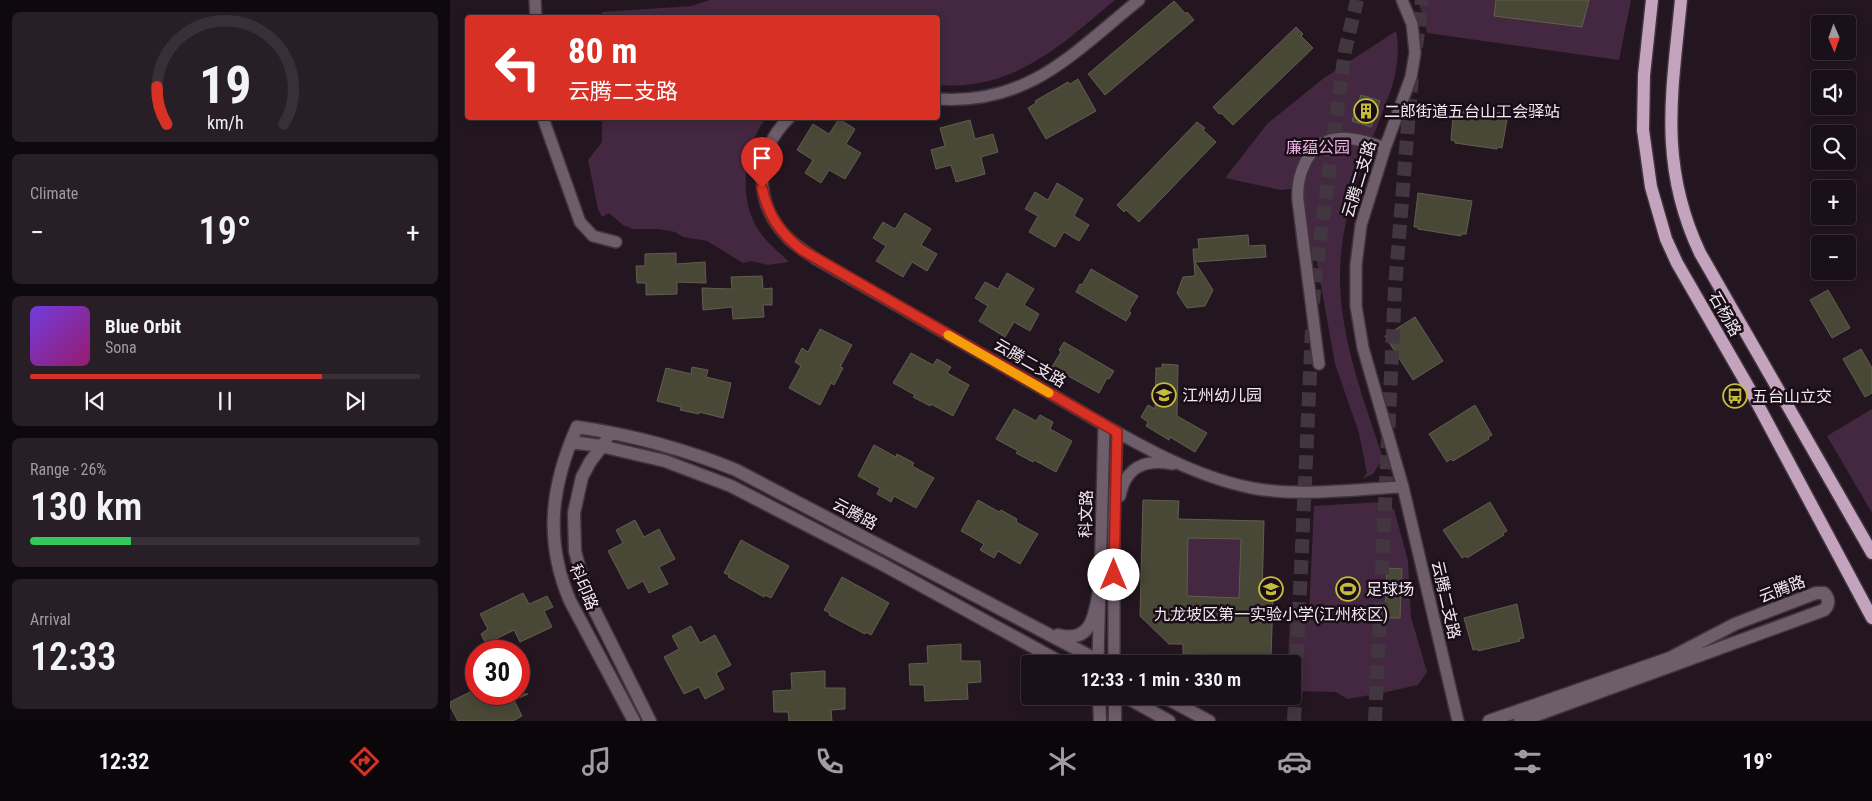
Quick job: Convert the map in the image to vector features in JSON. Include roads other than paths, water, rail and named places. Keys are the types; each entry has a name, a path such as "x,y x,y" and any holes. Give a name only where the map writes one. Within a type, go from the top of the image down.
{"main road":[{"name":"石杨路","path":"1652,0 1644,75 1643,130 1651,188 1666,239 1749,388 1872,618"},
{"name":"石杨路","path":"1681,0 1670,108 1671,149 1681,207 1688,229 1872,553"}],"street":[{"path":"535,0 536,15"},
{"path":"940,99 957,100 991,96 1023,86 1052,70 1139,0"},
{"name":"云腾二支路","path":"1402,0 1412,24 1415,53 1411,76 1385,148 1361,225 1356,265 1356,306 1364,348 1403,487 1458,721"},
{"path":"544,120 580,222 594,236 616,242"},
{"name":"云腾二支路","path":"787,120 774,134 768,146 762,174 762,188 765,202 772,217 789,239 816,259 1117,432 1183,465 1234,484 1272,491 1291,492 1403,487"},
{"path":"1319,364 1298,201 1299,178 1310,156 1326,142 1346,139 1358,140 1385,148"},
{"name":"科文路","path":"1100,655 1104,424"},
{"name":"云腾路","path":"577,427 614,432 667,445 703,456 736,470 1087,655"},
{"name":"科印路","path":"577,427 564,459 555,494 553,512 556,559 561,580 570,600 634,721"},
{"name":"科印路","path":"614,432 601,446 582,477 574,513 576,551 586,593 650,721"},
{"name":"科文路","path":"1114,655 1114,522 1117,432"},
{"name":"云腾路","path":"571,442 601,446 665,461 731,486 1047,655"},
{"path":"1114,522 1121,489 1131,471 1139,466 1154,462 1183,465"},
{"path":"1044,631 1066,637 1079,636 1084,632 1092,620 1101,581"},
{"name":"云腾路","path":"1489,721 1670,658 1735,624 1816,592 1824,593 1828,599 1828,604 1824,610 1520,721"},
{"path":"1099,705 1100,721"},
{"path":"1114,705 1115,721"},
{"path":"1140,705 1169,721"},
{"path":"1179,705 1210,721"}],"tunnel":[{"path":"1313,303 1345,51 1357,0"},
{"path":"1416,47 1422,0"},
{"path":"1375,721 1395,288 1412,75"},
{"path":"1294,721 1312,330"}],"place":[{"name":"二郎街道五台山工会驿站","path":"1366,111"},
{"name":"江州幼儿园","path":"1164,395"},
{"name":"五台山立交","path":"1735,396"},
{"name":"九龙坡区第一实验小学(江州校区)","path":"1271,589"},
{"name":"足球场","path":"1348,589"}],"park label":[{"name":"廉蕴公园","path":"1318,147"}]}
